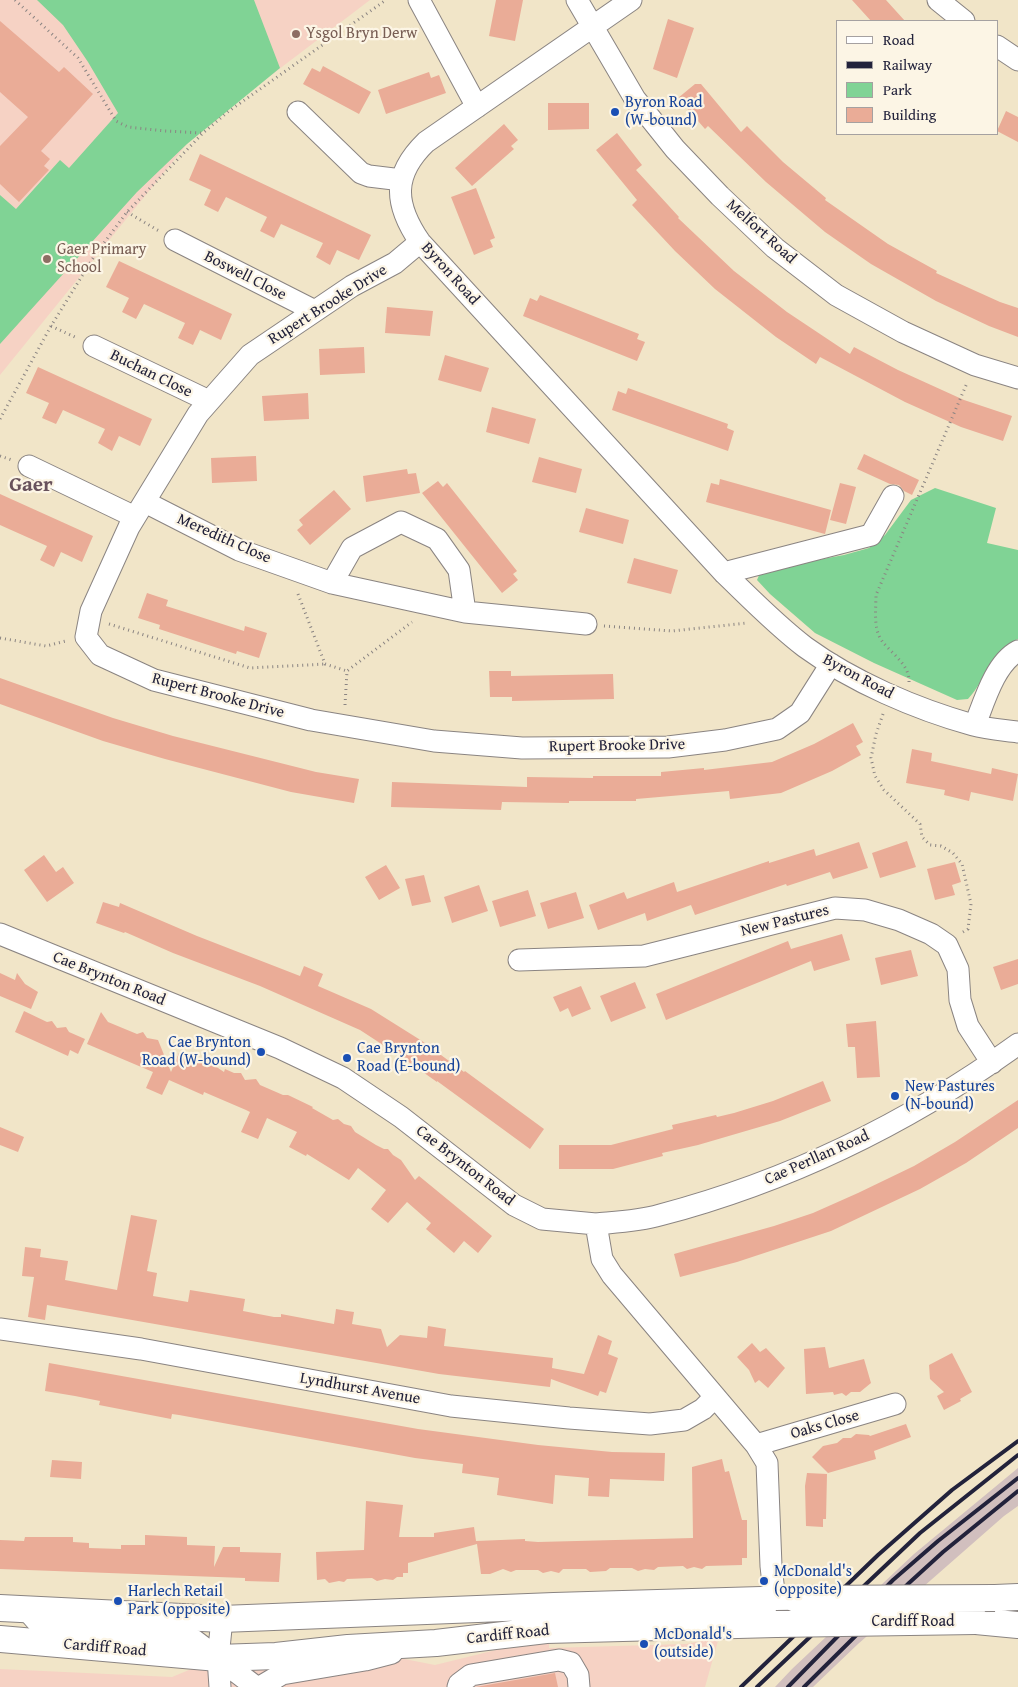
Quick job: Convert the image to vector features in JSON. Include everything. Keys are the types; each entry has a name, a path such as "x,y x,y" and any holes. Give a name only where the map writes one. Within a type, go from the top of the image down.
{"main road":[{"name":"Cardiff Road","path":"0,1639 218,1658 276,1656 348,1648 436,1643 546,1630 782,1608 1006,1597"},
{"name":"Cardiff Road","path":"0,1608 222,1619 554,1606 782,1608 1018,1625"}],"street":[{"path":"420,0 477,107"},
{"name":"Melfort Road","path":"577,0 591,27 635,99 675,148 720,196 775,248 836,295 903,332 975,365 1018,378"},
{"name":"Byron Road","path":"631,0 426,142 416,152 408,164 402,180 402,209 408,224 420,242 724,573 773,620 831,664 899,699 975,726 1018,732"},
{"path":"938,0 963,20"},
{"path":"998,47 1018,60"},
{"path":"298,112 360,173 402,180"},
{"name":"Boswell Close","path":"175,240 314,311"},
{"name":"Rupert Brooke Drive","path":"420,242 395,263 352,286 250,355 198,414 140,509 99,594 88,627 100,655 154,680 311,720 434,741 522,748 668,747 725,740 777,729 800,713 831,664"},
{"name":"Buchan Close","path":"94,346 209,402"},
{"name":"Meredith Close","path":"29,466 239,550 332,583 465,612 586,624"},
{"path":"724,573 870,535 893,496"},
{"path":"332,583 352,548 401,522 438,539 459,570 465,612"},
{"path":"975,726 994,677 1012,654 1018,651"},
{"name":"New Pastures","path":"519,960 644,956 835,908 865,910 898,920 931,934 947,944"},
{"name":"Cae Brynton Road","path":"0,934 280,1048 335,1074 402,1117 514,1205 542,1219 596,1224"},
{"path":"947,944 958,969 960,1000 968,1026 992,1062"},
{"name":"Cae Perllan Road","path":"596,1224 658,1216 770,1180 837,1152 909,1115 1018,1044"},
{"path":"596,1224 602,1259 612,1275 756,1445 767,1463 770,1566 782,1608"},
{"name":"Lyndhurst Avenue","path":"0,1329 141,1349 450,1406 569,1418 650,1424 684,1420 703,1409 715,1397"},
{"name":"Oaks Close","path":"756,1445 895,1404"},
{"path":"26,1609 40,1625 194,1640 256,1687"},
{"path":"220,1687 218,1658 222,1619"},
{"path":"260,1687 282,1674 366,1660 436,1643"},
{"path":"458,1687 459,1684 471,1675 559,1660 571,1663 578,1675 579,1687"}],"path":[{"path":"15,0 78,58 116,121 128,127 203,133"},
{"path":"0,419 16,386 51,326 95,255 127,212 203,133 257,90 386,0"},
{"path":"127,212 175,240"},
{"path":"51,326 94,346"},
{"path":"947,944 968,929 971,904 962,864 953,853 941,846 930,844 922,836 920,824 884,790 875,776 871,758 876,734 899,699 909,677 895,654 881,640 876,620 876,595 975,365"},
{"path":"288,567 325,664"},
{"path":"347,671 435,606"},
{"path":"586,624 672,631 773,620"},
{"path":"0,638 46,646 88,627 250,668 325,664 347,671"},
{"path":"345,726 347,671"}],"shaded area":[{"name":"Gaer Primary School","path":"0,0 370,0 245,95 187,144 0,375"},
{"path":"1018,1468 1018,1506 1004,1516 858,1644 813,1687 775,1687 914,1554"},
{"path":"707,1640 718,1641 705,1687 0,1687 0,1669 172,1677 218,1658 348,1648 435,1665 496,1650 549,1643 549,1648 686,1644"}],"green space":[{"name":"Gaer Primary School","path":"37,0 254,0 280,68 187,144 137,192 0,344 0,195 16,209 60,160 69,168 118,113 88,62 63,25"},
{"path":"935,488 996,508 987,543 1018,550 1018,639 1002,650 968,699 957,700 874,663 815,633 770,594 757,580 760,573 768,569 844,555 869,548 885,535 911,500"}],"building":[{"path":"496,0 523,0 515,41 489,36"},
{"path":"852,0 886,0 904,20 870,20"},
{"path":"668,19 694,28 677,78 653,69"},
{"path":"0,21 59,72 64,67 93,94 41,151 50,159 44,166 49,170 19,202 0,184 0,146 28,117 0,92"},
{"path":"323,66 371,92 359,114 303,84 312,68 320,72"},
{"path":"429,72 431,78 439,75 446,93 386,114 378,90"},
{"path":"695,84 701,84 741,132 747,126 783,162 826,198 825,200 888,244 937,271 936,273 1000,302 1018,308 1018,337 989,326 936,301 871,264 825,232 766,182 708,126 705,129 678,98"},
{"path":"548,103 589,103 589,129 548,130"},
{"path":"1006,111 1018,117 1018,142 998,132"},
{"path":"504,124 518,140 511,146 514,149 472,186 455,168"},
{"path":"617,133 642,165 636,170 678,218 734,271 787,312 850,354 854,347 898,370 964,400 1012,416 1003,441 961,427 905,402 820,357 816,364 776,337 715,289 675,251 632,205 637,200 596,150"},
{"path":"200,154 371,235 359,260 337,250 330,265 316,257 323,243 281,224 274,238 260,231 267,217 226,197 218,212 204,205 211,190 189,180"},
{"path":"476,188 495,238 490,240 493,247 474,255 451,197"},
{"path":"119,261 232,314 221,340 200,330 193,345 178,338 185,323 144,304 136,319 122,312 129,298 106,287"},
{"path":"540,295 639,334 637,339 645,342 637,361 523,316 530,298 537,301"},
{"path":"387,307 433,311 430,336 385,333"},
{"path":"364,347 365,373 320,375 319,349"},
{"path":"445,355 489,368 481,392 438,380"},
{"path":"38,367 152,419 140,446 119,436 112,451 98,443 105,429 63,410 56,424 42,418 49,403 26,393"},
{"path":"628,388 728,424 727,428 734,431 728,451 612,410 618,391 626,394"},
{"path":"308,393 309,419 264,421 262,396"},
{"path":"492,407 536,419 529,444 486,432"},
{"path":"864,454 919,480 912,495 904,491 899,485 890,484 857,469"},
{"path":"256,456 257,481 212,483 211,458"},
{"path":"539,457 582,469 576,493 532,482"},
{"path":"407,469 408,474 416,473 420,493 366,502 363,476"},
{"path":"720,479 831,510 825,534 706,502 711,483 719,485"},
{"path":"438,481 443,487 447,483 517,571 513,574 518,580 502,593 422,493"},
{"path":"840,483 856,487 846,524 830,520"},
{"path":"334,490 351,509 310,545 297,530 303,525 299,520"},
{"path":"0,494 93,536 82,562 61,552 54,567 40,560 47,546 0,525"},
{"path":"586,508 629,520 623,544 579,532"},
{"path":"634,558 678,570 671,594 627,583"},
{"path":"147,593 168,600 166,606 244,631 245,626 267,633 259,658 237,651 236,654 159,629 160,625 138,618"},
{"path":"489,671 511,671 511,676 613,674 614,699 512,701 512,697 490,697"},
{"path":"0,678 113,718 173,736 316,772 359,779 354,803 291,792 103,741 0,704"},
{"path":"853,723 863,742 856,746 861,755 832,771 781,793 730,799 729,791 636,799 636,801 502,802 501,810 391,807 392,782 527,787 527,777 661,776 661,772 704,768 704,770 772,762 814,744"},
{"path":"912,749 932,753 931,761 991,774 992,768 1018,774 1013,801 971,792 969,801 944,795 945,790 906,783"},
{"path":"907,841 916,867 880,878 872,853"},
{"path":"859,842 868,868 833,879 830,872 787,886 786,884 695,915 691,905 647,921 645,913 598,930 589,905 624,892 627,899 674,882 677,892 769,861 769,863 814,849 816,856"},
{"path":"44,855 56,872 63,867 74,883 47,902 24,870"},
{"path":"955,862 961,882 952,885 955,895 935,900 927,869"},
{"path":"386,865 400,888 379,900 365,877"},
{"path":"424,875 431,902 412,906 405,879"},
{"path":"479,885 488,911 452,923 444,897"},
{"path":"528,890 536,916 500,927 492,901"},
{"path":"576,892 584,918 548,929 540,903"},
{"path":"103,902 119,907 120,903 197,936 300,976 304,966 323,974 318,986 371,1009 422,1041 544,1129 530,1149 437,1081 360,1030 260,986 173,953 125,932 96,923"},
{"path":"842,934 850,960 814,971 811,961 666,1020 656,994 788,941 791,949"},
{"path":"911,950 918,976 881,985 875,958"},
{"path":"1018,959 1018,984 1001,990 993,967"},
{"path":"0,973 15,980 17,973 25,984 38,992 31,1009 0,996"},
{"path":"635,982 646,1008 611,1022 600,996"},
{"path":"581,986 591,1009 572,1017 568,1008 560,1012 553,997"},
{"path":"24,1011 47,1022 52,1021 57,1028 66,1027 69,1032 85,1039 78,1054 70,1050 68,1056 15,1032"},
{"path":"101,1012 108,1022 137,1034 143,1032 147,1038 158,1040 171,1072 179,1053 190,1054 196,1060 203,1058 224,1072 225,1069 234,1073 241,1073 245,1080 256,1079 260,1085 283,1095 288,1095 313,1107 333,1120 338,1119 344,1124 351,1126 355,1132 376,1145 388,1149 401,1160 415,1180 419,1176 492,1236 478,1253 464,1241 454,1253 426,1229 431,1223 407,1202 388,1223 371,1209 386,1190 358,1168 349,1180 307,1154 306,1156 289,1147 297,1132 267,1118 258,1139 241,1132 250,1112 246,1110 204,1092 203,1095 169,1080 162,1095 146,1088 153,1072 87,1044"},
{"path":"876,1021 880,1077 857,1078 855,1047 848,1047 846,1024"},
{"path":"823,1081 831,1101 780,1121 698,1145 662,1153 663,1156 613,1169 559,1169 559,1145 611,1145 673,1129 672,1125 734,1113 773,1101"},
{"path":"1018,1100 1018,1128 966,1163 920,1189 831,1231 737,1262 680,1277 674,1254 774,1226 813,1213 858,1193 914,1166 955,1142"},
{"path":"0,1127 24,1137 18,1152 0,1145"},
{"path":"131,1215 157,1220 147,1271 157,1273 153,1296 188,1302 190,1290 245,1299 243,1311 274,1317 281,1317 281,1314 334,1324 336,1309 354,1312 352,1324 381,1329 387,1347 400,1335 427,1338 428,1326 446,1329 444,1346 553,1358 552,1368 584,1374 598,1335 612,1341 608,1354 618,1358 606,1393 600,1391 598,1396 551,1379 550,1387 439,1374 47,1305 45,1320 28,1317 34,1277 22,1276 25,1247 41,1249 40,1257 68,1261 65,1280 117,1290"},
{"path":"752,1343 760,1352 766,1348 785,1368 768,1388 759,1380 755,1383 749,1370 737,1357"},
{"path":"825,1347 829,1368 864,1359 871,1383 860,1392 851,1392 846,1396 842,1393 834,1395 833,1392 806,1394 804,1349"},
{"path":"952,1353 972,1392 960,1399 961,1401 944,1410 937,1396 944,1392 930,1379 929,1365"},
{"path":"49,1363 418,1429 538,1445 612,1452 665,1453 664,1481 610,1479 609,1497 588,1496 589,1478 555,1475 553,1504 497,1495 499,1478 462,1473 463,1464 415,1458 179,1415 172,1414 171,1419 99,1405 100,1401 45,1391"},
{"path":"906,1424 911,1437 874,1451 876,1459 828,1473 812,1457 823,1446 837,1443 843,1438 851,1438 856,1434 870,1436"},
{"path":"722,1459 725,1472 729,1471 742,1520 747,1520 747,1558 742,1558 742,1565 706,1566 702,1569 694,1567 687,1569 683,1566 658,1567 654,1570 645,1569 638,1571 632,1568 610,1568 606,1571 590,1572 586,1569 563,1569 559,1573 551,1571 543,1573 538,1570 516,1570 511,1572 503,1569 490,1574 481,1574 477,1544 408,1563 408,1573 403,1573 403,1577 397,1577 393,1580 377,1581 372,1578 347,1579 344,1582 329,1583 325,1579 317,1580 316,1552 364,1550 366,1501 403,1505 399,1537 434,1537 434,1533 474,1527 476,1541 525,1539 525,1541 538,1542 693,1538 692,1467"},
{"path":"52,1460 82,1462 81,1479 50,1477"},
{"path":"807,1473 827,1474 826,1519 823,1519 823,1527 806,1526 805,1486"},
{"path":"145,1535 187,1537 187,1545 215,1546 214,1567 223,1547 240,1547 240,1552 281,1553 279,1582 245,1581 245,1578 0,1569 0,1540 24,1541 25,1537 73,1537 73,1542 89,1543 89,1548 121,1549 121,1545 145,1545"},
{"path":"555,1673 558,1687 476,1687"}],"railway":[{"path":"741,1687 878,1555 952,1490 1018,1441"},
{"path":"757,1687 920,1533 1018,1455"},
{"path":"788,1687 893,1580 938,1541 1018,1478"},
{"path":"804,1687 909,1583 943,1552 1018,1491"}],"place":[{"name":"Ysgol Bryn Derw","path":"296,34"},
{"name":"Byron Road (W-bound)","path":"615,112"},
{"name":"Gaer Primary School","path":"47,259"},
{"name":"Cae Brynton Road (W-bound)","path":"261,1052"},
{"name":"Cae Brynton Road (E-bound)","path":"347,1058"},
{"name":"New Pastures (N-bound)","path":"895,1096"},
{"name":"McDonald's (opposite)","path":"764,1581"},
{"name":"Harlech Retail Park (opposite)","path":"118,1601"},
{"name":"McDonald's (outside)","path":"644,1644"}],"district":[{"name":"Gaer","path":"31,486"}]}
